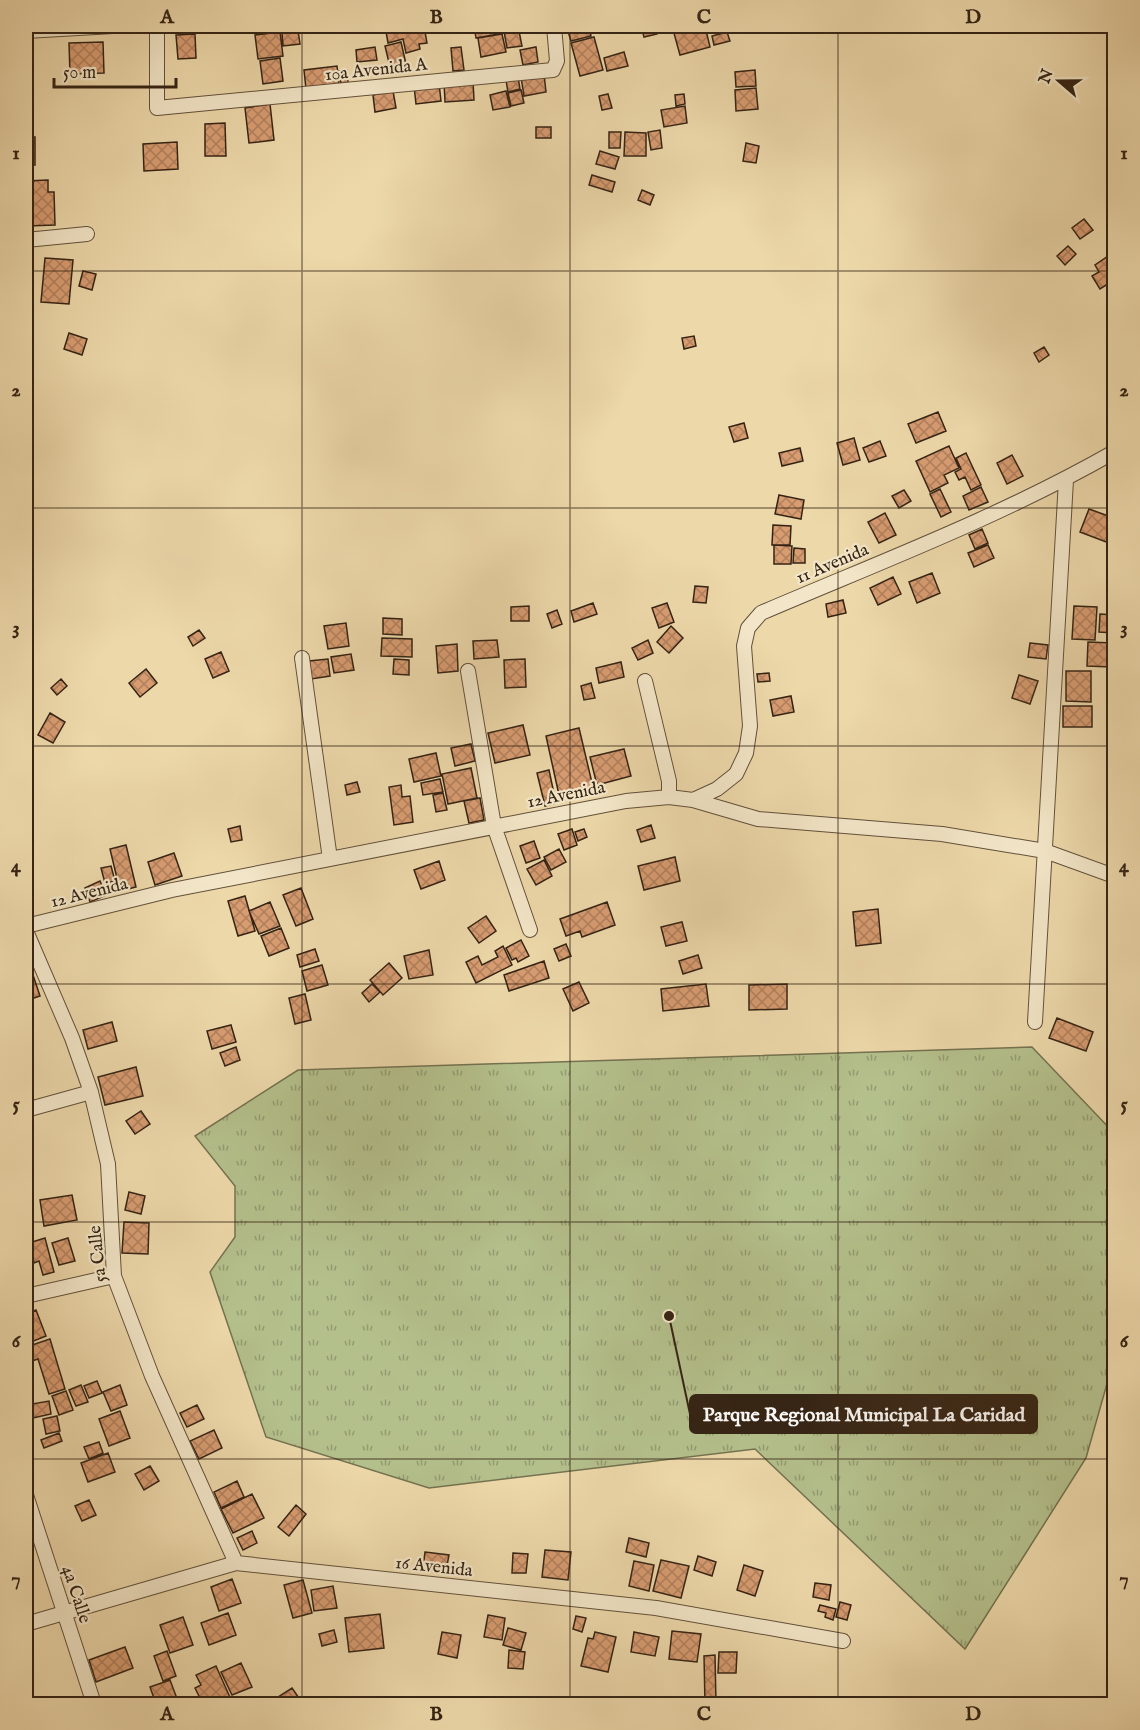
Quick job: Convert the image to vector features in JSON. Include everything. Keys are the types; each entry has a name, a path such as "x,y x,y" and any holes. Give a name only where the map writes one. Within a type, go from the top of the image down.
{"street":[{"path":"26,31 113,26"},
{"name":"10a Avenida A","path":"157,26 157,108 553,70 557,62 554,26"},
{"path":"26,240 87,234"},
{"name":"11 Avenida","path":"693,800 717,789 735,774 746,753 750,726 744,646 748,628 761,613 1001,510 1066,480 1114,452"},
{"path":"1035,1022 1066,480"},
{"path":"302,658 330,859"},
{"path":"468,671 495,826 530,930"},
{"path":"645,681 669,781 669,797"},
{"name":"12 Avenida","path":"26,929 172,890 626,801 669,797 693,800 758,819 942,834 1045,851 1114,876"},
{"name":"5a Calle","path":"26,929 72,1038 91,1092 108,1164 114,1276 152,1376 236,1563"},
{"path":"26,1110 91,1092"},
{"path":"26,1296 114,1276"},
{"name":"4a Calle","path":"26,1495 94,1704"},
{"name":"16 Avenida","path":"26,1624 236,1563 656,1608 843,1641"}],"green space":[{"path":"1032,1047 1114,1133 1114,1359 1086,1458 965,1649 755,1449 429,1488 266,1437 210,1272 235,1237 235,1186 195,1136 298,1070"}],"building":[{"path":"385,26 424,26 427,43 419,44 420,49 406,53 403,39 388,43"},
{"path":"474,26 498,26 499,34 476,38"},
{"path":"503,26 518,26 522,46 507,48"},
{"path":"589,26 591,36 571,41 567,28"},
{"path":"641,26 655,26 657,34 644,37"},
{"path":"672,26 705,26 710,47 680,55"},
{"path":"298,30 300,44 283,46 282,32"},
{"path":"280,32 283,56 258,59 255,35"},
{"path":"727,32 730,41 714,45 712,36"},
{"path":"195,34 196,58 178,59 176,35"},
{"path":"502,34 506,52 481,57 478,38"},
{"path":"594,37 603,70 580,76 571,43"},
{"path":"103,42 104,73 70,74 69,43"},
{"path":"401,42 406,64 390,67 385,46"},
{"path":"375,47 377,60 357,62 356,50"},
{"path":"461,47 464,70 453,71 451,48"},
{"path":"536,47 538,62 523,65 520,50"},
{"path":"624,52 628,66 607,71 604,58"},
{"path":"280,58 283,81 263,84 260,61"},
{"path":"337,66 339,84 306,89 304,70"},
{"path":"347,70 348,83 341,84 339,71"},
{"path":"755,70 756,86 736,87 735,72"},
{"path":"544,74 546,92 524,96 521,77"},
{"path":"518,77 520,89 508,92 506,80"},
{"path":"473,81 474,100 445,102 444,82"},
{"path":"439,83 441,101 416,104 414,86"},
{"path":"756,88 758,109 736,111 735,90"},
{"path":"521,90 524,103 511,106 508,93"},
{"path":"393,91 396,108 375,112 373,95"},
{"path":"506,91 510,107 493,110 490,95"},
{"path":"608,94 612,108 602,110 599,96"},
{"path":"684,94 685,104 676,106 675,95"},
{"path":"270,104 274,140 249,143 245,108"},
{"path":"685,106 687,123 664,127 661,110"},
{"path":"225,123 226,156 205,156 205,124"},
{"path":"536,127 551,127 551,138 536,138"},
{"path":"660,130 662,148 651,150 648,132"},
{"path":"609,132 621,132 620,148 609,148"},
{"path":"625,132 646,133 646,156 624,156"},
{"path":"26,137 35,137 35,165 26,165"},
{"path":"177,142 178,169 144,171 143,144"},
{"path":"746,143 759,146 756,163 743,161"},
{"path":"600,151 619,157 615,169 596,164"},
{"path":"592,175 615,182 612,192 589,185"},
{"path":"48,180 48,192 54,192 55,225 26,226 26,181"},
{"path":"642,190 654,195 650,205 638,200"},
{"path":"1084,219 1093,230 1080,239 1072,228"},
{"path":"1068,246 1076,254 1065,265 1057,256"},
{"path":"1114,252 1114,280 1100,289 1092,276 1099,272 1095,265"},
{"path":"45,258 73,260 69,304 41,302"},
{"path":"83,271 96,274 92,290 79,286"},
{"path":"69,333 87,339 82,355 64,349"},
{"path":"694,336 696,346 684,349 682,338"},
{"path":"1044,347 1049,355 1039,362 1034,353"},
{"path":"938,412 946,431 916,443 908,424"},
{"path":"744,423 748,438 734,442 729,427"},
{"path":"854,438 860,460 843,465 837,443"},
{"path":"880,441 886,456 869,462 863,448"},
{"path":"949,446 959,468 944,475 948,483 930,492 916,461"},
{"path":"800,448 803,461 782,466 779,453"},
{"path":"966,453 981,485 971,490 965,477 959,480 955,472 961,469 956,458"},
{"path":"1012,455 1023,476 1007,484 997,463"},
{"path":"981,487 988,502 969,510 963,496"},
{"path":"940,489 951,512 941,517 930,494"},
{"path":"904,490 911,501 899,508 892,496"},
{"path":"779,495 804,500 801,519 775,514"},
{"path":"1089,509 1114,518 1114,545 1080,532"},
{"path":"885,513 896,535 879,543 868,522"},
{"path":"773,525 791,526 790,545 772,545"},
{"path":"982,529 988,543 975,549 969,535"},
{"path":"774,545 792,546 791,564 774,564"},
{"path":"988,545 994,558 974,567 968,553"},
{"path":"794,548 805,549 805,563 793,563"},
{"path":"932,573 940,593 917,603 909,582"},
{"path":"893,577 901,594 878,605 870,588"},
{"path":"695,586 708,587 706,603 693,602"},
{"path":"843,600 846,613 828,617 826,604"},
{"path":"593,603 597,614 574,622 571,611"},
{"path":"667,603 674,622 659,628 652,608"},
{"path":"529,606 529,621 511,621 511,607"},
{"path":"1074,606 1097,607 1095,640 1072,639"},
{"path":"557,610 562,624 552,628 547,614"},
{"path":"1100,614 1114,615 1114,633 1099,632"},
{"path":"383,618 402,619 402,635 383,634"},
{"path":"346,623 349,646 328,649 324,626"},
{"path":"671,626 683,638 669,653 657,642"},
{"path":"199,630 205,638 193,646 188,637"},
{"path":"382,638 412,639 412,657 381,656"},
{"path":"497,640 499,657 474,659 473,641"},
{"path":"648,640 653,653 638,660 632,648"},
{"path":"1088,642 1113,643 1112,667 1087,666"},
{"path":"1030,643 1048,645 1046,659 1028,657"},
{"path":"457,644 458,671 438,673 436,646"},
{"path":"221,652 229,671 213,678 205,659"},
{"path":"351,654 354,670 334,673 331,657"},
{"path":"328,659 330,676 311,679 309,661"},
{"path":"394,659 409,660 409,675 393,674"},
{"path":"525,659 526,687 505,688 504,660"},
{"path":"621,662 624,677 599,683 596,668"},
{"path":"146,669 157,683 140,697 129,683"},
{"path":"1066,671 1091,671 1091,702 1066,701"},
{"path":"769,673 770,681 758,682 757,674"},
{"path":"1019,675 1038,681 1030,704 1012,698"},
{"path":"61,679 67,686 57,695 51,688"},
{"path":"591,683 595,698 584,700 581,686"},
{"path":"791,696 794,712 773,716 770,700"},
{"path":"1063,706 1092,706 1092,727 1063,727"},
{"path":"50,713 65,722 53,743 38,735"},
{"path":"523,725 530,755 495,763 488,733"},
{"path":"579,728 593,787 559,795 546,736"},
{"path":"471,744 475,761 455,766 451,748"},
{"path":"624,749 631,776 597,785 590,757"},
{"path":"436,753 441,776 414,782 409,759"},
{"path":"471,768 477,798 448,804 442,774"},
{"path":"549,770 556,803 545,806 537,773"},
{"path":"440,779 443,792 423,795 421,783"},
{"path":"357,782 360,792 347,795 345,785"},
{"path":"401,785 402,797 410,796 413,822 394,825 389,787"},
{"path":"443,793 447,810 436,812 433,795"},
{"path":"480,798 484,820 469,823 464,801"},
{"path":"651,825 655,838 641,842 637,830"},
{"path":"240,826 242,840 231,842 228,829"},
{"path":"572,829 577,845 564,850 558,834"},
{"path":"584,829 587,837 578,841 575,832"},
{"path":"534,841 540,858 526,863 520,846"},
{"path":"126,845 136,887 120,891 110,849"},
{"path":"559,849 566,862 551,870 544,857"},
{"path":"174,853 182,876 155,885 148,862"},
{"path":"675,857 680,881 644,890 638,866"},
{"path":"544,860 552,876 536,885 527,869"},
{"path":"439,861 445,880 421,889 414,870"},
{"path":"111,866 115,881 105,883 101,868"},
{"path":"100,881 106,895 90,902 85,888"},
{"path":"301,888 313,919 296,926 283,895"},
{"path":"245,896 255,931 238,936 228,901"},
{"path":"270,902 280,926 259,934 249,911"},
{"path":"607,902 615,925 582,937 580,931 566,936 560,919"},
{"path":"878,909 881,943 856,946 853,912"},
{"path":"486,916 496,931 479,943 468,928"},
{"path":"682,922 687,941 666,946 661,927"},
{"path":"281,928 289,948 269,956 261,936"},
{"path":"521,940 529,956 518,962 516,958 512,960 506,948"},
{"path":"566,944 571,956 559,961 554,949"},
{"path":"503,946 512,965 476,983 466,962 478,956 482,965 498,957 495,951"},
{"path":"315,949 319,961 300,967 297,955"},
{"path":"429,950 433,975 409,979 404,956"},
{"path":"698,955 702,968 683,974 679,961"},
{"path":"544,961 549,978 509,991 504,975"},
{"path":"389,963 402,978 383,995 370,980"},
{"path":"322,965 328,985 307,991 302,971"},
{"path":"33,975 40,996 31,999 26,977"},
{"path":"579,982 589,1003 573,1011 563,989"},
{"path":"372,984 380,992 369,1002 362,993"},
{"path":"706,984 709,1006 663,1011 661,989"},
{"path":"787,984 787,1009 749,1010 749,985"},
{"path":"305,994 311,1020 295,1024 289,998"},
{"path":"1057,1018 1093,1032 1086,1051 1049,1038"},
{"path":"112,1022 117,1041 88,1049 83,1030"},
{"path":"231,1025 236,1042 212,1049 207,1031"},
{"path":"236,1047 240,1060 225,1066 220,1053"},
{"path":"136,1067 143,1096 105,1105 98,1077"},
{"path":"141,1111 150,1124 135,1134 126,1121"},
{"path":"129,1192 145,1196 141,1214 125,1210"},
{"path":"72,1195 77,1220 44,1226 40,1200"},
{"path":"124,1222 149,1223 148,1254 122,1253"},
{"path":"45,1238 54,1272 43,1275 39,1261 34,1263 29,1243"},
{"path":"68,1238 75,1261 59,1265 52,1243"},
{"path":"36,1310 46,1336 26,1344 26,1314"},
{"path":"50,1339 65,1389 49,1394 38,1359 26,1363 26,1347"},
{"path":"97,1381 102,1393 89,1398 84,1386"},
{"path":"81,1385 88,1402 76,1406 69,1390"},
{"path":"120,1385 127,1405 111,1411 103,1392"},
{"path":"66,1391 73,1410 59,1415 52,1396"},
{"path":"49,1401 51,1414 28,1419 26,1405"},
{"path":"197,1405 204,1419 187,1427 180,1413"},
{"path":"120,1411 130,1438 109,1446 99,1419"},
{"path":"57,1416 60,1431 46,1434 43,1419"},
{"path":"214,1430 222,1448 199,1459 190,1441"},
{"path":"59,1433 62,1441 44,1448 41,1440"},
{"path":"99,1442 103,1453 89,1459 84,1447"},
{"path":"108,1453 115,1472 88,1482 81,1463"},
{"path":"150,1466 159,1481 144,1490 135,1474"},
{"path":"237,1481 244,1497 221,1508 214,1492"},
{"path":"252,1494 264,1518 233,1533 221,1509"},
{"path":"89,1500 96,1515 82,1521 75,1506"},
{"path":"296,1505 306,1514 289,1536 278,1527"},
{"path":"252,1531 257,1543 243,1550 237,1538"},
{"path":"629,1538 649,1543 646,1557 626,1552"},
{"path":"545,1550 571,1552 568,1580 542,1577"},
{"path":"425,1552 449,1555 446,1571 423,1568"},
{"path":"513,1553 528,1554 526,1573 512,1573"},
{"path":"698,1556 716,1562 712,1576 694,1570"},
{"path":"661,1560 689,1566 681,1598 653,1591"},
{"path":"634,1561 654,1565 649,1591 629,1586"},
{"path":"744,1565 763,1571 755,1596 737,1590"},
{"path":"232,1579 241,1603 219,1611 211,1587"},
{"path":"303,1580 312,1613 293,1618 284,1585"},
{"path":"815,1583 831,1585 829,1600 813,1597"},
{"path":"333,1586 337,1608 314,1611 311,1590"},
{"path":"840,1602 851,1605 847,1620 836,1617"},
{"path":"820,1605 836,1609 833,1620 825,1617 826,1613 818,1611"},
{"path":"228,1613 236,1635 209,1645 201,1623"},
{"path":"380,1614 384,1648 349,1652 345,1618"},
{"path":"488,1615 505,1618 502,1640 484,1637"},
{"path":"576,1616 586,1618 582,1632 573,1629"},
{"path":"183,1617 193,1645 170,1653 160,1625"},
{"path":"508,1628 526,1633 521,1650 503,1645"},
{"path":"334,1630 337,1642 322,1646 319,1634"},
{"path":"672,1631 701,1634 697,1662 669,1659"},
{"path":"442,1632 461,1635 457,1658 438,1654"},
{"path":"595,1632 616,1637 608,1672 581,1666 588,1638 593,1639"},
{"path":"634,1632 659,1637 655,1656 631,1652"},
{"path":"125,1647 133,1668 96,1682 89,1660"},
{"path":"509,1650 525,1652 523,1669 508,1668"},
{"path":"167,1651 176,1676 163,1681 154,1656"},
{"path":"719,1652 737,1652 736,1673 718,1673"},
{"path":"715,1655 716,1704 705,1704 704,1656"},
{"path":"241,1663 252,1687 232,1695 221,1672"},
{"path":"216,1666 233,1704 203,1704 195,1688 201,1685 196,1675"},
{"path":"170,1680 179,1704 156,1704 150,1687"},
{"path":"292,1688 303,1704 278,1704 275,1699"}],"place":[{"name":"Parque Regional Municipal La Caridad","path":"669,1316"}]}
